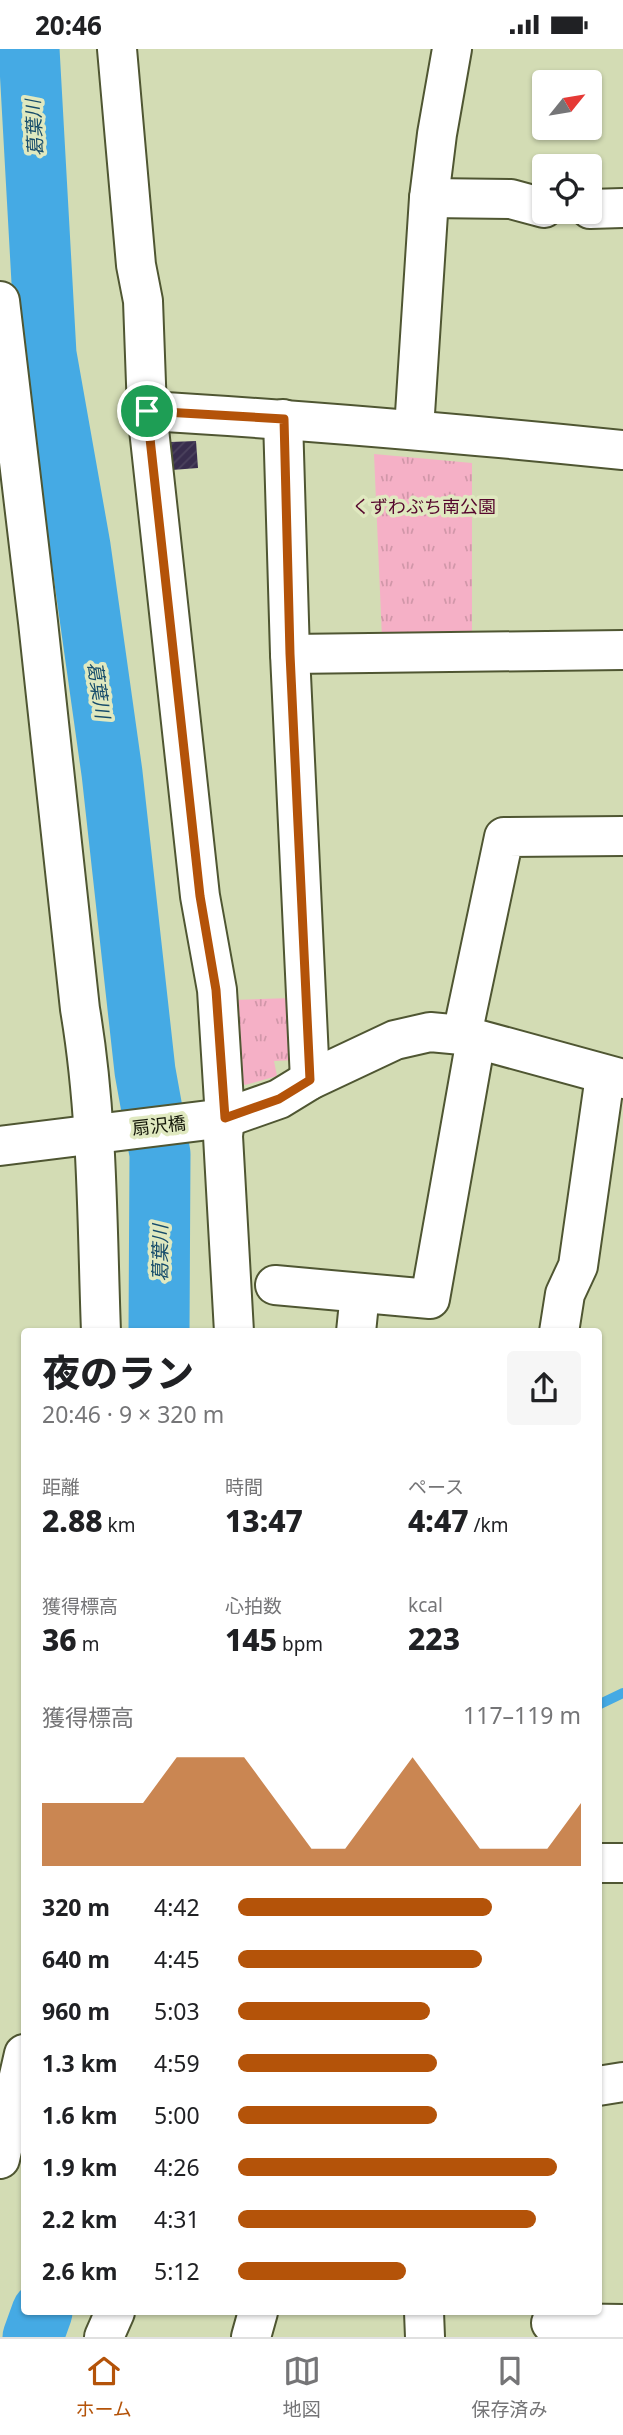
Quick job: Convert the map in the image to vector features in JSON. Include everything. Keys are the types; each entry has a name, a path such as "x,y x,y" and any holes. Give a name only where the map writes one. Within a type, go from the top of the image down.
{"street":[{"path":"117,49 136,265 143,301 147,411 200,896 216,990 225,1118 223,1136 234,1328"},
{"path":"414,429 429,198 452,49"},
{"path":"429,198 511,199 532,205"},
{"path":"602,209 623,208"},
{"path":"0,301 87,1053 101,1328"},
{"path":"147,411 414,429 623,450"},
{"path":"284,419 290,654 310,1080"},
{"path":"290,654 623,649"},
{"path":"275,1285 430,1299 469,1037 504,837 623,836"},
{"name":"扇沢橋","path":"0,1146 225,1118 279,1099 310,1080 395,1040 430,1032 469,1037 614,1078"},
{"path":"560,1328 565,1294 578,1266 614,1078"},
{"path":"356,1328 360,1293"},
{"path":"602,1863 623,1863"},
{"path":"0,2159 21,2067"},
{"path":"602,2085 623,2082"},
{"path":"104,2337 115,2315"},
{"path":"251,2337 257,2315"},
{"path":"424,2315 425,2337"},
{"path":"546,2324 623,2323"}],"green space":[{"name":"くずわぶち南公園","path":"374,454 472,463 472,636 382,638"},
{"path":"291,998 295,1060 274,1061 277,1076 245,1085 234,1078 231,1000"}],"building":[{"path":"196,441 198,468 172,470 170,442"}],"waterway":[{"name":"葛葉川","path":"29,49 46,354 80,546 112,773 145,1071 160,1154 159,1328"},
{"path":"602,1703 623,1693"},
{"name":"葛葉川","path":"33,2337 41,2315"}],"route":[{"path":"147,411 284,419 290,654 310,1080 279,1099 225,1118 216,990 200,896 147,411"}]}
